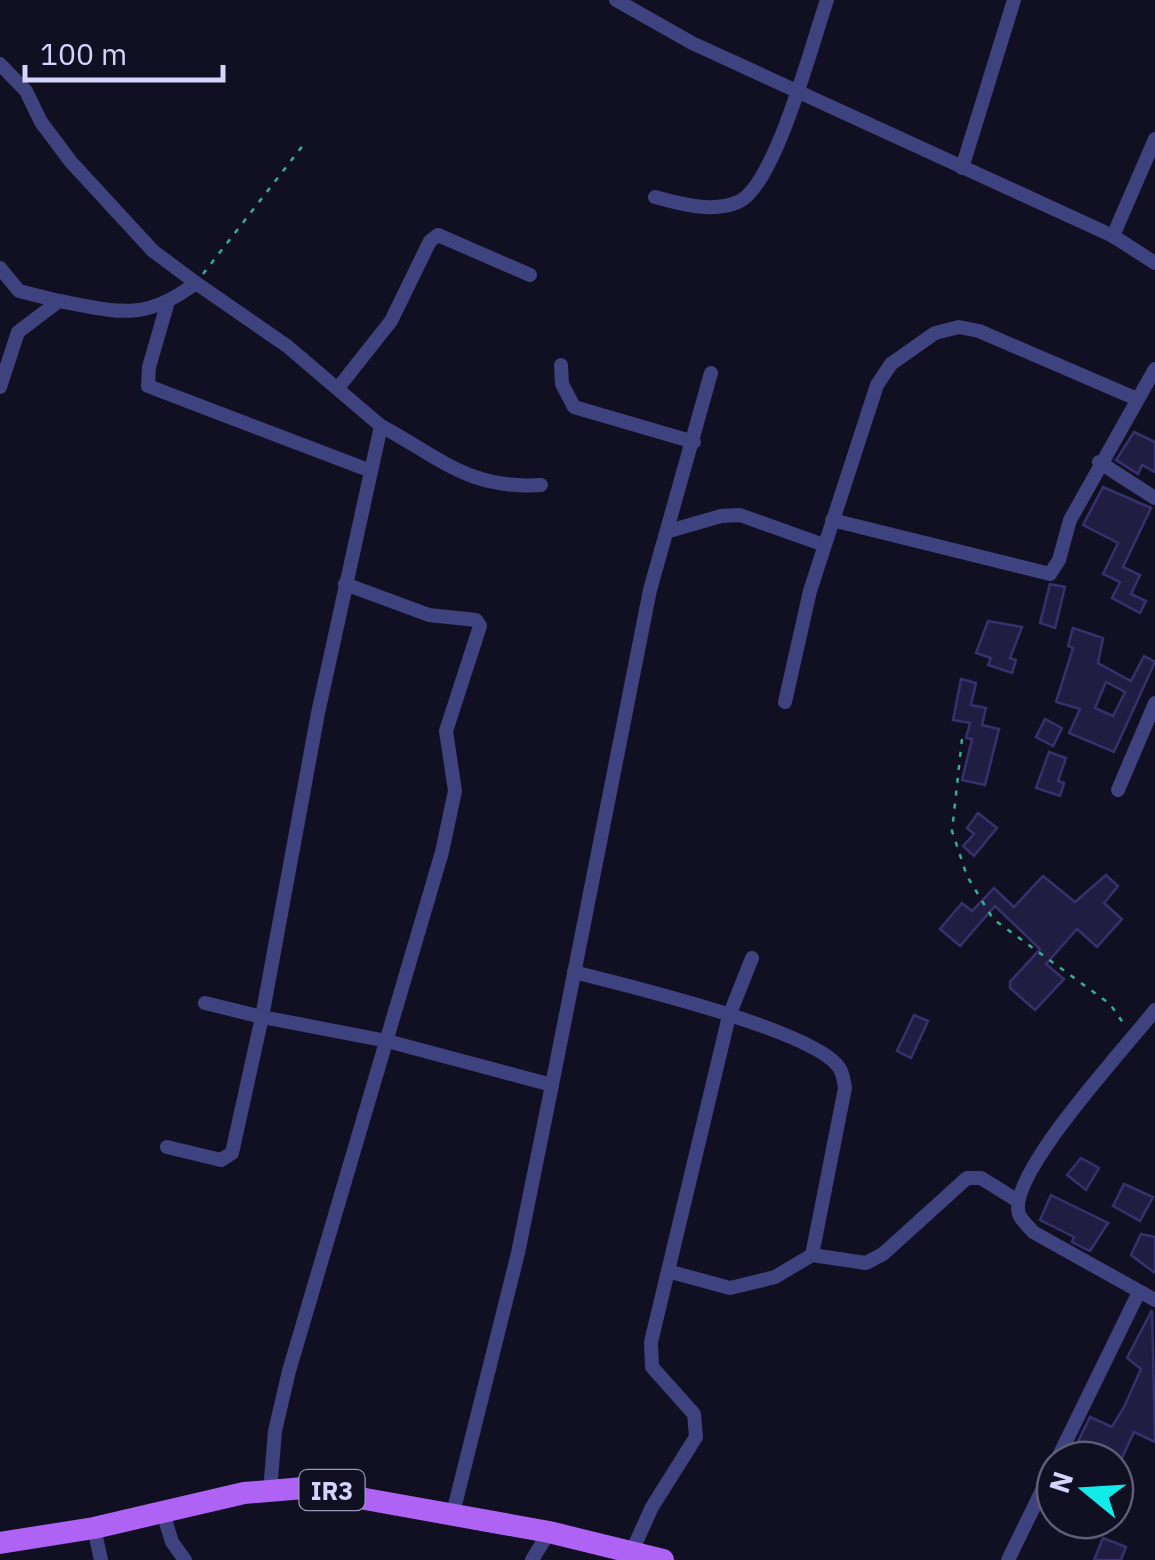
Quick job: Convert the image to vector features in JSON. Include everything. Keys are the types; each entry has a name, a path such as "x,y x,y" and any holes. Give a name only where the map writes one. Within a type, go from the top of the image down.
{"main road":[{"name":"IR3","path":"0,1543 94,1528 162,1510 270,1491 327,1489 549,1532 663,1560"}],"street":[{"path":"616,0 692,43 1113,236 1155,263"},
{"path":"655,197 706,206 729,205 750,195 774,152 827,0"},
{"path":"962,168 1014,0"},
{"path":"0,64 26,92 41,122 71,162 153,251 338,388 381,426 454,472 508,484 541,485"},
{"path":"1113,236 1155,138"},
{"path":"338,388 391,320 430,242 438,235 530,275"},
{"path":"0,268 19,291 125,313 167,305 196,283"},
{"path":"0,387 18,332 60,301"},
{"path":"167,305 148,366 148,386 371,471"},
{"path":"786,702 824,544 877,385 891,364 935,332 959,328 979,332 1137,399"},
{"path":"561,365 562,384 574,407 694,442"},
{"path":"832,520 1050,574 1059,560 1070,520 1155,369"},
{"path":"452,1512 518,1253 646,609 711,373"},
{"path":"168,1147 221,1160 230,1158 262,1017 345,584 381,426"},
{"path":"1100,462 1155,498"},
{"path":"669,531 721,516 740,515 824,544"},
{"path":"270,1491 275,1431 288,1371 442,852 455,792 446,732 480,626 476,620 429,615 345,584"},
{"path":"1118,790 1155,703"},
{"path":"632,1552 652,1507 696,1437 694,1414 652,1367 651,1342 730,1016 752,958"},
{"path":"574,972 730,1016 812,1048 838,1065 845,1088 812,1255"},
{"path":"205,1004 387,1042 552,1086"},
{"path":"1155,1010 1055,1131 1018,1201 1019,1214 1032,1232 1155,1300"},
{"path":"671,1272 712,1285 744,1287 812,1255 854,1264 874,1259 967,1178 981,1178 1018,1201"},
{"path":"1008,1560 1138,1294"},
{"path":"162,1510 172,1542 186,1560"},
{"path":"94,1528 101,1560"},
{"path":"532,1560 549,1532"}],"path":[{"path":"196,283 304,144"},
{"path":"962,739 952,831 967,876 993,919 1110,1004 1126,1026 1126,1048"}],"building":[{"path":"1134,432 1155,442 1155,472 1142,465 1138,474 1116,460"},
{"path":"1103,487 1151,508 1123,567 1140,575 1131,594 1146,601 1140,613 1112,598 1120,582 1103,574 1118,543 1083,525"},
{"path":"1050,584 1065,587 1055,628 1040,623"},
{"path":"988,621 1022,627 1010,658 1016,660 1012,673 988,665 991,658 976,653"},
{"path":"1073,628 1103,638 1098,663 1131,681 1144,656 1155,662 1114,752 1069,733 1080,709 1056,702 1073,648 1068,646","holes":["1106,682 1125,692 1113,716 1095,708"]},
{"path":"961,679 976,683 971,705 986,708 982,725 999,729 985,785 962,780 972,739 966,738 970,723 953,720"},
{"path":"1045,719 1062,728 1053,746 1036,737"},
{"path":"1049,752 1066,758 1058,781 1064,783 1060,796 1036,788"},
{"path":"978,813 997,828 974,856 963,846 974,834 967,828"},
{"path":"1106,875 1118,886 1104,903 1122,919 1097,947 1077,929 1046,964 1064,979 1035,1010 1010,988 1010,982 1040,949 995,906 960,946 940,929 962,903 972,911 994,888 1014,907 1043,876 1075,902"},
{"path":"914,1015 928,1021 911,1058 897,1051"},
{"path":"1081,1158 1099,1168 1086,1190 1067,1175"},
{"path":"1124,1184 1153,1197 1140,1221 1113,1206"},
{"path":"1051,1195 1108,1223 1090,1251 1072,1242 1074,1237 1040,1220"},
{"path":"1141,1234 1155,1237 1155,1273 1131,1255"},
{"path":"1152,1310 1155,1442 1134,1432 1130,1440 1079,1440 1090,1417 1112,1427 1124,1407 1141,1369 1127,1358"},
{"path":"1102,1540 1126,1547 1121,1560 1094,1560"}]}
